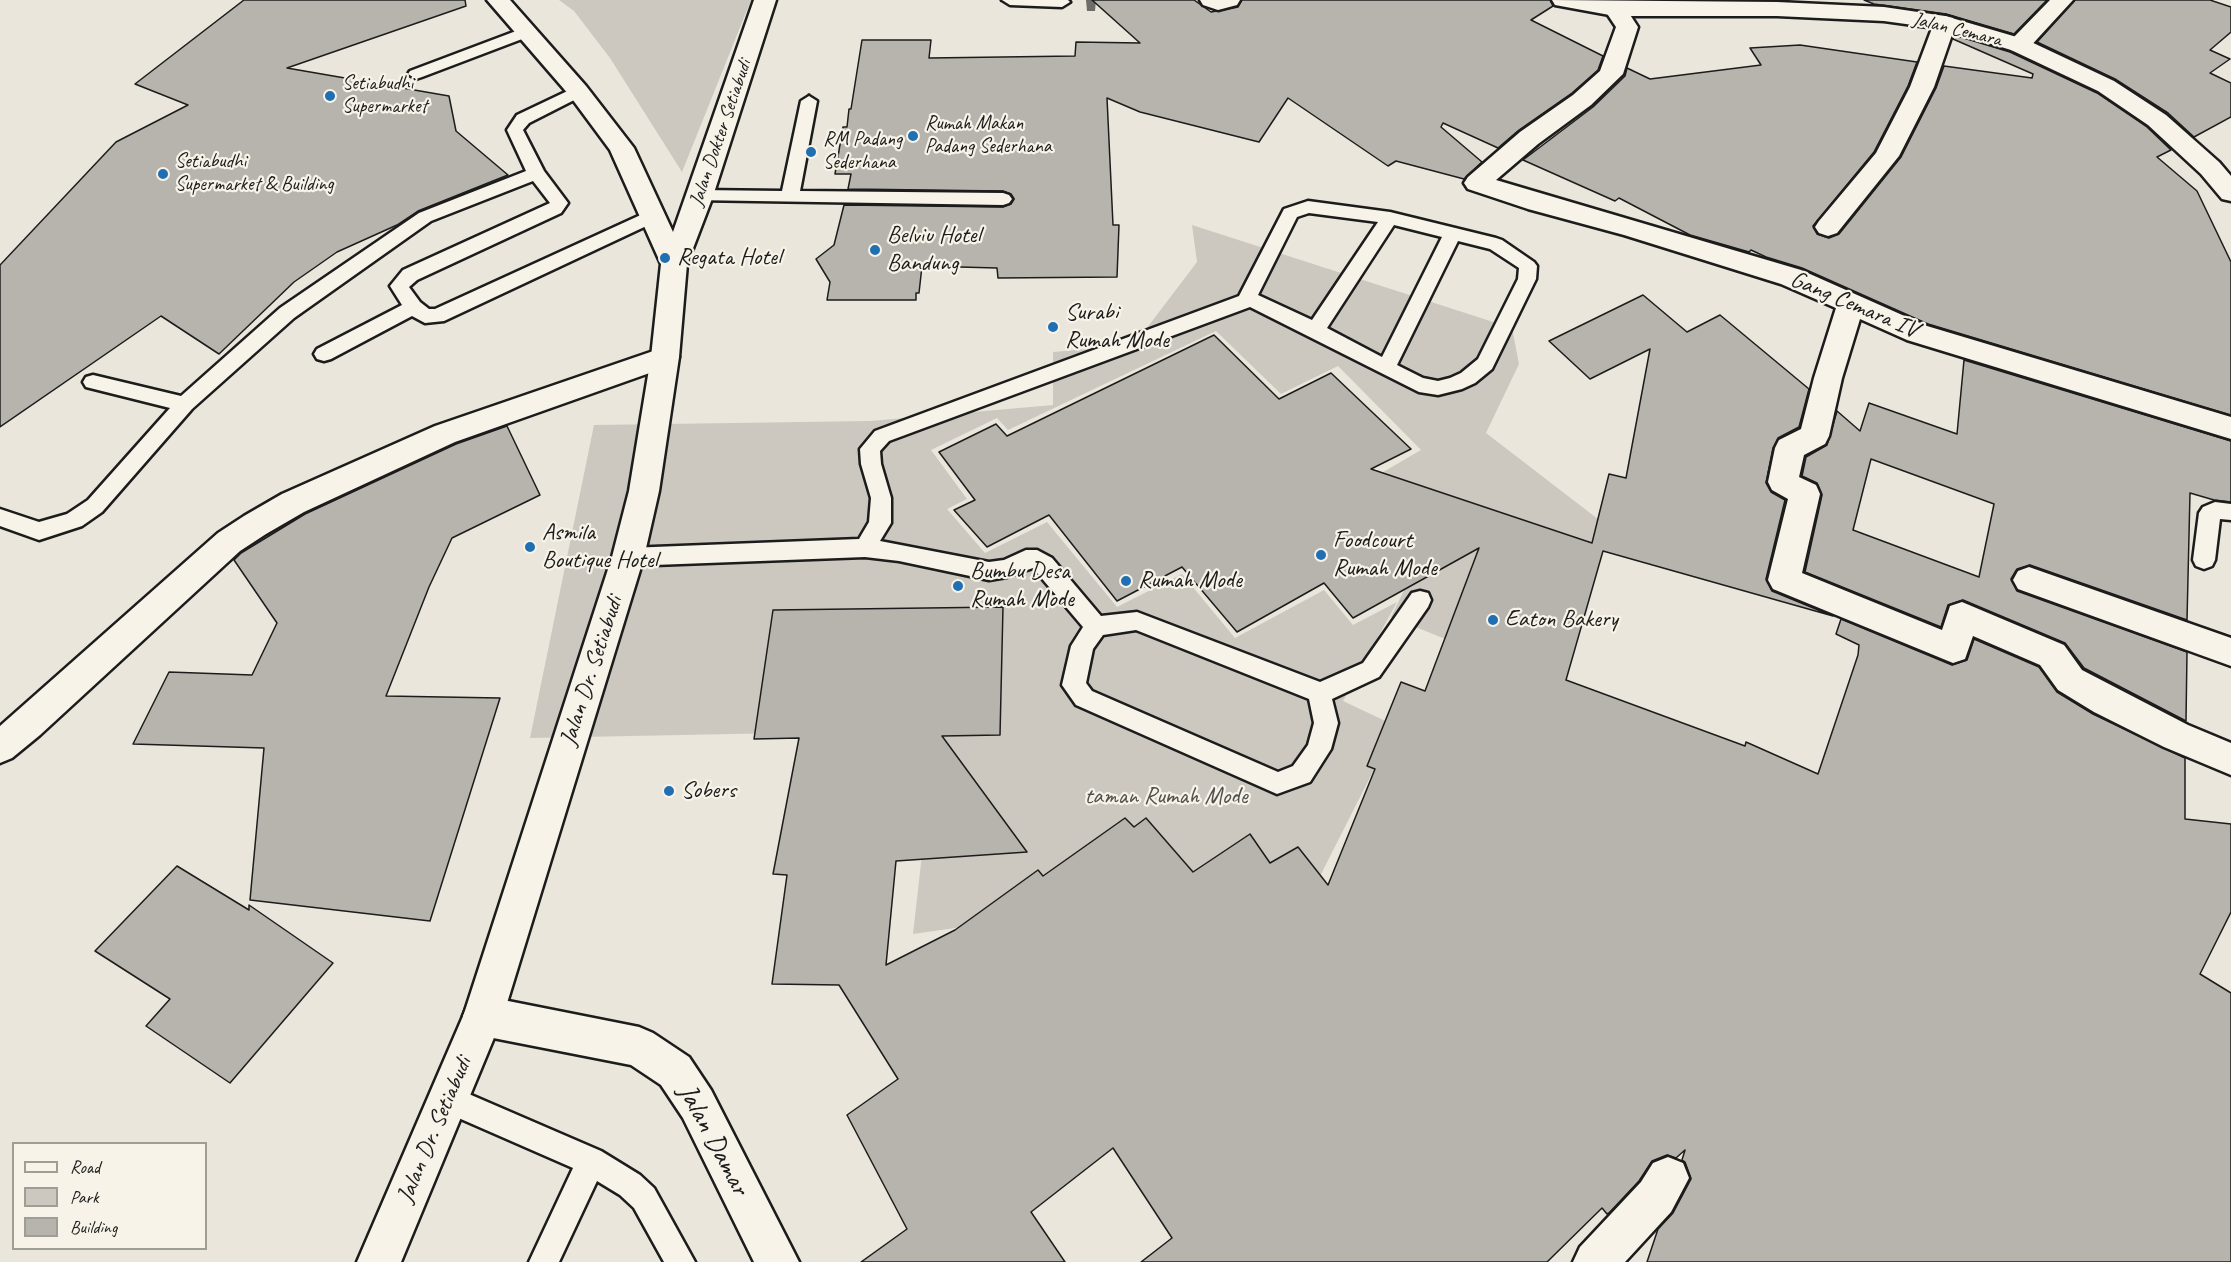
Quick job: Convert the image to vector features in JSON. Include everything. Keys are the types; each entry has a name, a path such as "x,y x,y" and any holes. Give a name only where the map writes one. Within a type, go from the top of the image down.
{"street":[{"path":"498,0 578,91 622,148 674,264"},
{"name":"Jalan Dokter Setiabudi","path":"674,264 700,196 765,0"},
{"path":"1211,0 1218,3 1229,0"},
{"name":"Jalan Cemara","path":"1563,0 1615,9 1777,9 1860,13 1945,23 2019,45 2106,86 2157,120 2210,168 2231,193"},
{"path":"2019,45 2062,0"},
{"name":"Gang Cemara IV","path":"1615,9 1627,27 1611,74 1582,100 1529,138 1477,183 1537,203 1631,228 1791,277 1917,333 2231,428"},
{"path":"1828,227 1887,156 1922,87 1945,23"},
{"name":"Jalan Dr. Setiabudi","path":"379,1262 483,1016 628,557 644,491 665,357 674,264"},
{"path":"1851,304 1828,378 1814,436 1790,448 1783,482 1805,494 1784,580 1953,649 1962,616 2052,655 2070,680 2106,701 2176,736 2231,759"},
{"path":"0,747 229,542 255,525 293,503 445,434 665,357"},
{"path":"2029,580 2231,652"},
{"name":"Jalan Damar","path":"483,1016 639,1047 675,1071 697,1104 777,1262"},
{"path":"1595,1262 1656,1197 1668,1178"}],"lane":[{"path":"1010,0 1062,2"},
{"path":"416,74 525,33"},
{"path":"578,91 523,119 515,130 536,172 559,203 555,209 410,275 399,286 413,307 425,316 436,316 651,217"},
{"path":"790,196 809,101"},
{"path":"0,517 39,531 74,520 95,506 185,404 287,313 425,217 536,172"},
{"path":"700,196 1003,199"},
{"path":"1308,207 1390,218 1496,244 1528,266 1527,279 1485,364 1468,378 1438,388 1419,385 1316,330 1250,299 1246,301 1290,213 1308,207"},
{"path":"1316,330 1390,218"},
{"path":"1386,368 1453,232"},
{"path":"865,548 880,523 881,498 871,464 870,448 882,436 1250,299"},
{"path":"324,354 413,307"},
{"path":"93,382 185,404"},
{"path":"2204,560 2210,513 2216,510 2231,512"},
{"path":"628,557 865,548 899,552 988,571 1007,568 1026,559 1037,559 1044,564 1096,627"},
{"path":"1320,693 1326,723 1319,749 1301,774 1277,783 1084,698 1074,685 1082,646 1096,627 1137,621 1320,693 1371,670 1420,600"},
{"path":"448,1099 591,1161 630,1185 644,1198 680,1262"},
{"path":"543,1262 591,1161"}],"green space":[{"path":"559,0 751,0 682,172 610,58 574,11"},
{"name":"taman Rumah Mode","path":"1192,225 1512,328 1519,364 1486,433 1607,526 1524,671 1391,617 1432,533 1378,475 1421,450 1338,366 1281,394 1216,331 1008,430 997,418 931,450 967,499 947,509 985,553 1047,522 1117,607 1182,574 1235,638 1324,590 1353,625 1397,602 1343,701 1396,726 1231,1052 1040,916 913,934 936,730 530,738 594,425 871,421 1053,405 1053,352 1134,345 1197,262"}],"building":[{"path":"244,0 465,0 466,6 287,68 449,96 456,131 508,175 418,211 397,225 337,252 294,282 219,354 161,316 0,427 0,265 116,142 188,105 135,84"},
{"path":"1092,0 1194,0 1211,12 1238,7 1242,0 1550,0 1553,6 1531,20 1603,56 1598,70 1572,93 1519,130 1498,148 1443,123 1441,127 1482,162 1464,179 1396,161 1388,166 1288,98 1259,142 1140,112 1107,98 1113,225 1119,225 1117,277 998,278 997,268 922,266 916,300 827,300 830,282 816,259 834,245 844,205 1003,207 1011,204 1014,199 1011,194 1003,191 848,189 851,174 835,174 843,127 847,127 849,109 851,109 862,40 931,40 929,58 1075,56 1076,42 1140,43"},
{"path":"1864,0 2047,0 2014,34 1946,14 1874,4"},
{"path":"2075,0 2210,0 2231,7 2231,32 2210,50 2230,59 2210,73 2231,83 2231,117 2194,137 2168,113 2115,79 2037,42"},
{"path":"1954,35 2010,52 2097,93 2147,127 2171,150 2157,157 2197,191 2231,262 2231,415 1928,324 1802,268 1751,250 1749,252 1690,235 1619,198 1615,201 1523,160 1593,107 1625,76 1627,68 1650,79 1761,65 1750,48 1800,45 1917,62 1908,86 1874,152 1813,226 1817,234 1829,238 1839,234 1901,157 1936,88 1944,66 2032,78 2033,74 1953,39"},
{"path":"1643,295 1687,332 1720,315 1809,389 1799,427 1778,438 1773,448 1766,483 1771,492 1785,500 1766,579 1772,591 1833,616 1603,551 1566,680 1745,746 1746,742 1818,774 1858,655 1859,645 1836,634 1841,619 1952,665 1967,660 1974,639 2039,667 2057,692 2093,714 2185,758 2185,819 2231,824 2231,912 2200,974 2231,993 2231,1262 1647,1262 1658,1229 1673,1213 1691,1179 1685,1162 1682,1160 1685,1150 1676,1158 1667,1155 1652,1161 1639,1181 1609,1213 1607,1214 1602,1208 1547,1262 1141,1262 1172,1238 1113,1148 1031,1212 1065,1262 861,1262 907,1229 847,1115 898,1079 839,985 772,984 787,875 773,874 799,738 754,739 773,610 1003,607 1000,735 942,736 1027,852 896,861 886,965 955,930 1038,870 1043,876 1125,818 1134,827 1146,818 1193,872 1250,834 1270,863 1298,847 1328,885 1375,769 1367,766 1401,682 1425,691 1479,548 1353,618 1324,583 1237,632 1182,567 1117,601 1049,515 987,547 954,510 975,500 939,452 996,424 1007,436 1214,335 1279,399 1331,373 1411,449 1371,469 1592,543 1609,474 1626,478 1650,349 1590,379 1549,341"},
{"path":"1964,360 2231,441 2231,502 2190,493 2187,620 2030,565 2017,569 2011,579 2017,591 2187,652 2186,721 2084,668 2065,643 1963,600 1948,605 1941,627 1805,572 1822,495 1817,483 1802,476 1806,457 1827,445 1837,411 1860,431 1869,403 1957,434","holes":["1871,459 1994,504 1979,577 1853,530"]},
{"path":"507,426 540,495 452,538 429,587 386,696 500,698 430,921 250,900 264,748 133,744 169,672 252,675 277,623 234,560 241,553 305,514 456,444"},
{"path":"177,866 249,910 249,905 333,963 230,1083 146,1026 170,999 95,951"}],"waterway":[{"path":"1091,0 1091,9"}],"place":[{"name":"Setiabudhi Supermarket","path":"330,96"},
{"name":"Rumah Makan Padang Sederhana","path":"913,136"},
{"name":"RM Padang Sederhana","path":"811,152"},
{"name":"Setiabudhi Supermarket & Building","path":"163,174"},
{"name":"Belviu Hotel Bandung","path":"875,250"},
{"name":"Regata Hotel","path":"665,258"},
{"name":"Surabi Rumah Mode","path":"1053,327"},
{"name":"Asmila Boutique Hotel","path":"530,547"},
{"name":"Foodcourt Rumah Mode","path":"1321,555"},
{"name":"Rumah Mode","path":"1126,581"},
{"name":"Bumbu Desa Rumah Mode","path":"958,586"},
{"name":"Eaton Bakery","path":"1493,620"},
{"name":"Sobers","path":"669,791"}]}
